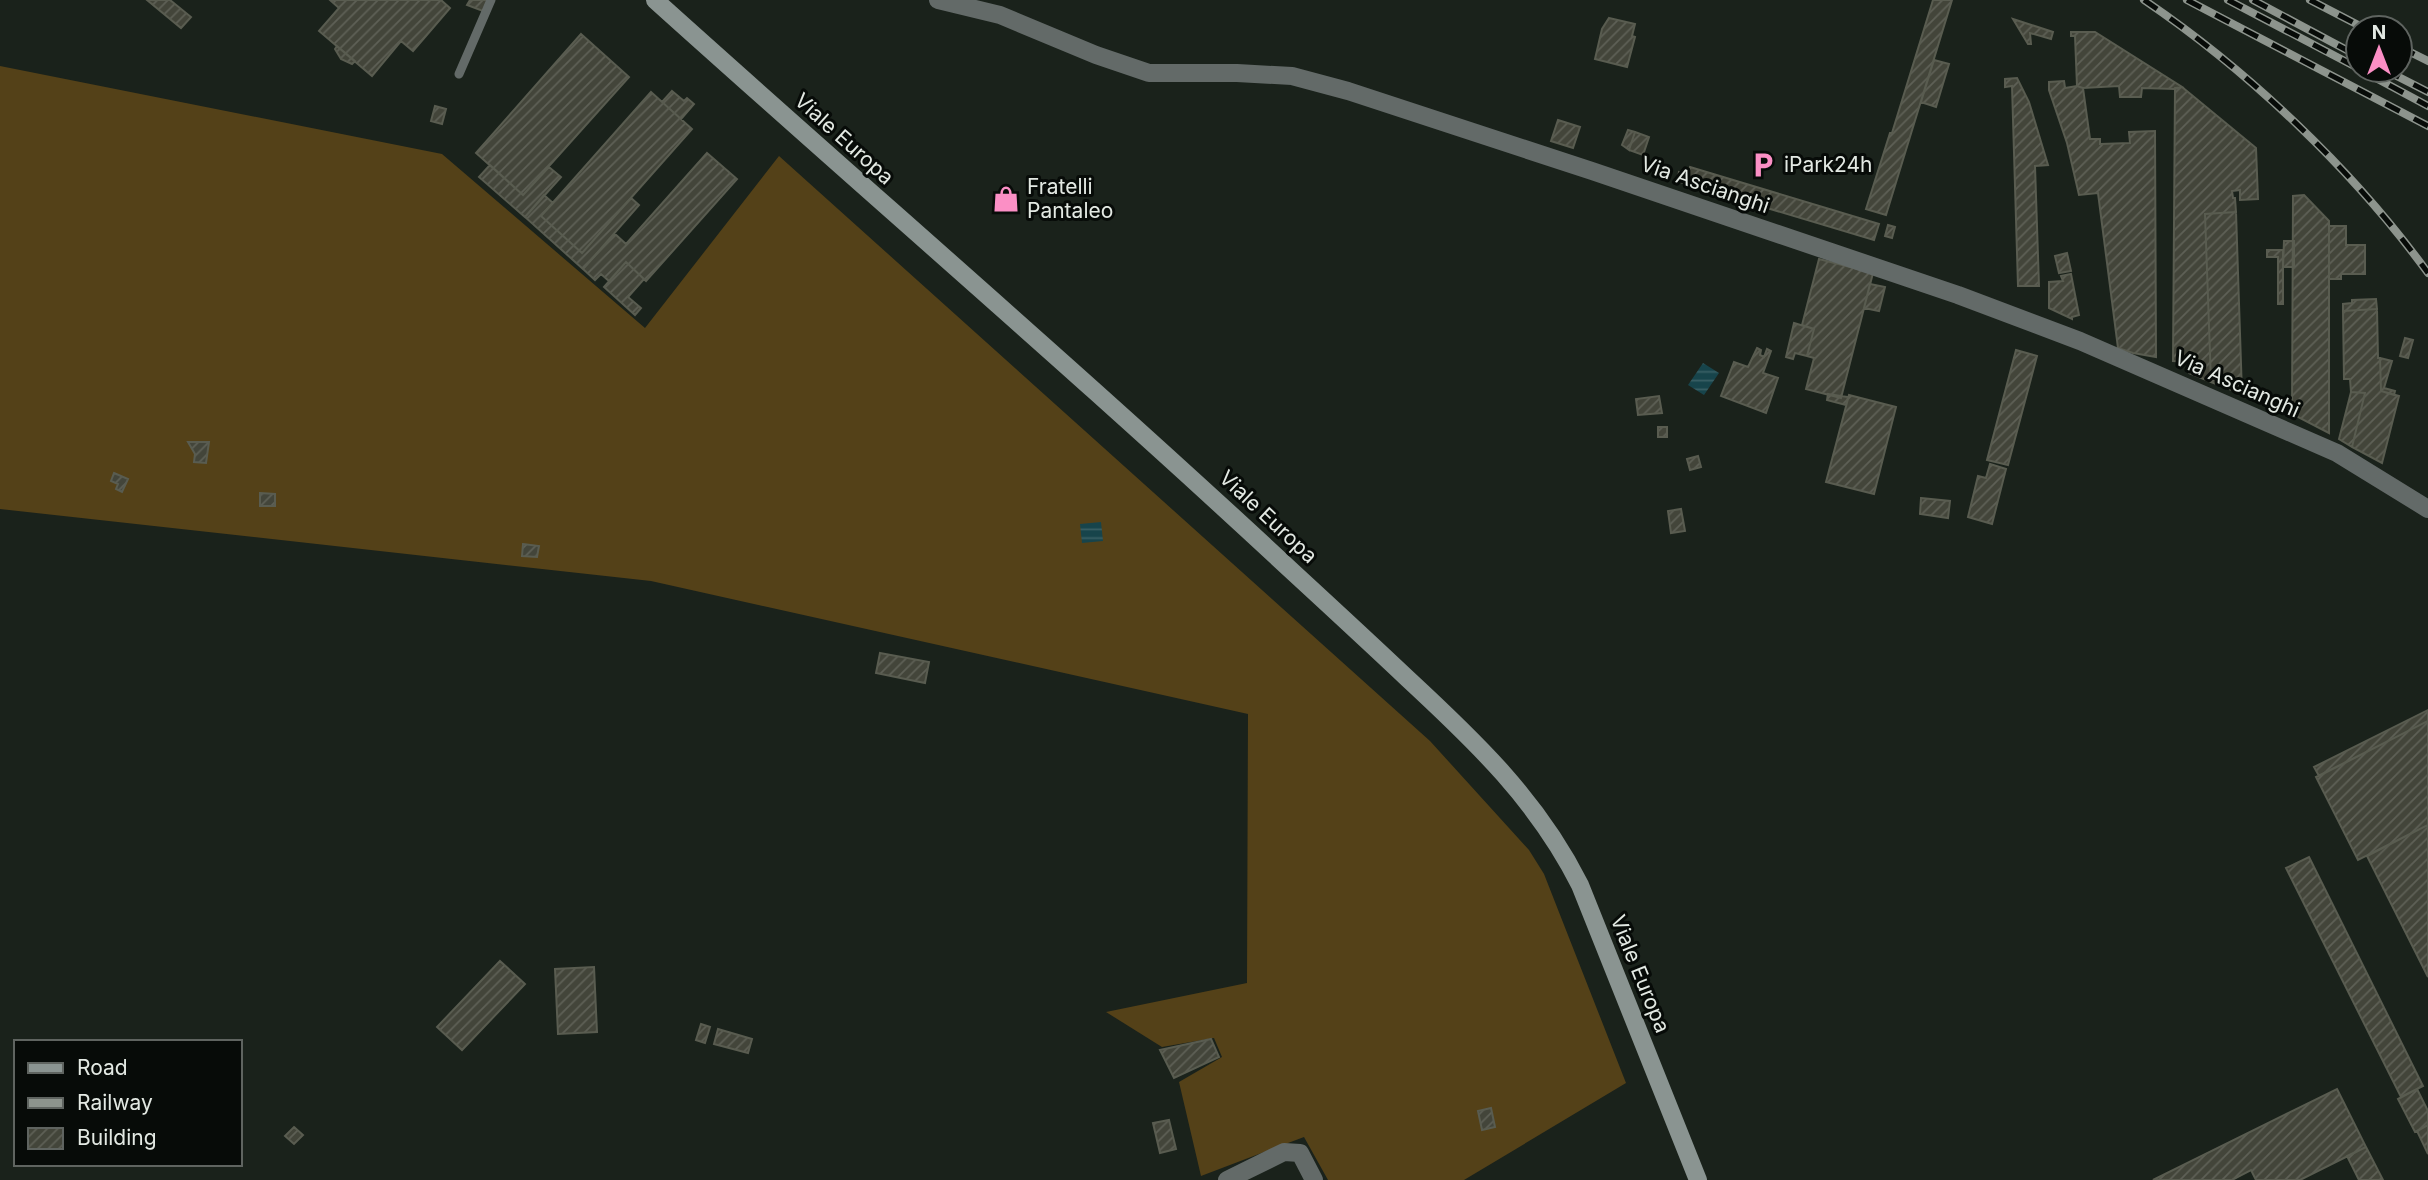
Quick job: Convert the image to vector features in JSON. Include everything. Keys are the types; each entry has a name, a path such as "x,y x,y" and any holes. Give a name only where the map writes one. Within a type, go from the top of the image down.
{"main road":[{"name":"Viale Europa","path":"655,0 1161,449 1451,719 1518,789 1543,820 1580,886 1698,1180"}],"street":[{"name":"Via Ascianghi","path":"938,0 1000,15 1096,55 1149,73 1292,76 1348,91 1592,170 1945,290 2080,341 2337,453 2428,509"},
{"path":"1227,1180 1284,1152 1300,1153 1314,1180"}],"lane":[{"path":"459,75 492,0"}],"shaded area":[{"path":"0,66 442,154 645,328 779,156 1430,741 1529,850 1544,874 1626,1083 1464,1180 1328,1180 1304,1137 1201,1176 1179,1082 1222,1057 1214,1038 1162,1047 1106,1012 1247,983 1248,714 651,581 0,509"}],"water":[{"path":"1703,363 1719,373 1704,395 1688,385"},
{"path":"1101,522 1103,541 1082,543 1080,524"}],"building":[{"path":"147,0 170,0 191,17 181,28"},
{"path":"330,0 441,0 450,8 413,51 401,41 372,76 319,31 339,8"},
{"path":"470,0 488,0 483,11 467,5"},
{"path":"1933,0 1952,0 1886,215 1866,209"},
{"path":"1609,18 1635,24 1632,36 1635,37 1627,67 1595,59 1602,29"},
{"path":"2013,19 2053,32 2051,39 2030,33 2031,44 2028,44"},
{"path":"2071,32 2095,32 2182,87 2142,88 2141,97 2120,97 2119,86 2077,86 2075,36 2071,36"},
{"path":"581,34 629,77 523,195 476,153"},
{"path":"337,46 355,61 352,64 341,59 335,49"},
{"path":"1934,60 1949,64 1936,107 1921,102"},
{"path":"2017,78 2029,102 2048,165 2035,166 2039,286 2018,286 2012,86 2005,87 2005,79"},
{"path":"2064,81 2065,88 2083,88 2090,139 2100,139 2100,144 2130,143 2129,132 2155,131 2156,357 2118,348 2098,193 2079,195 2067,143 2049,90 2049,82"},
{"path":"2182,87 2256,148 2258,199 2240,200 2240,190 2232,191 2236,212 2205,214 2211,382 2189,373 2189,362 2173,361 2175,88"},
{"path":"672,91 684,101 687,98 694,104 681,119 662,102"},
{"path":"651,92 692,129 582,253 541,216"},
{"path":"435,106 446,109 442,124 431,121"},
{"path":"1558,120 1580,127 1573,148 1551,141"},
{"path":"1628,130 1635,132 1629,150 1622,145"},
{"path":"1635,132 1649,137 1643,155 1629,150"},
{"path":"707,153 737,179 646,281 626,262 609,281 601,274 595,280 583,269 615,234 626,244"},
{"path":"490,165 523,195 549,167 561,177 525,217 479,177"},
{"path":"1690,167 1879,224 1874,240 1677,181 1679,172 1688,175"},
{"path":"544,195 553,203 541,216 582,253 631,198 639,205 583,269 525,217"},
{"path":"2304,195 2329,221 2329,433 2292,414 2293,196"},
{"path":"2236,212 2242,394 2211,382 2205,214"},
{"path":"1888,225 1895,227 1892,238 1885,236"},
{"path":"2329,226 2346,226 2346,245 2365,245 2365,274 2341,274 2341,279 2329,279"},
{"path":"2284,241 2294,241 2294,267 2283,267"},
{"path":"2267,250 2283,250 2283,304 2278,304 2278,257 2267,257"},
{"path":"2067,253 2071,271 2059,273 2055,256"},
{"path":"1819,259 1873,273 1841,398 1806,389 1814,358 1807,356 1814,329 1802,325"},
{"path":"626,262 644,279 628,297 641,308 635,315 604,287"},
{"path":"2071,274 2079,315 2072,319 2049,308 2049,282 2063,281 2061,276"},
{"path":"1870,284 1885,287 1879,311 1864,308"},
{"path":"2376,299 2377,309 2343,311 2343,304 2352,303 2352,300"},
{"path":"2377,309 2381,391 2399,396 2382,463 2352,447 2365,393 2351,392 2350,379 2344,379 2343,311"},
{"path":"1794,323 1814,329 1807,356 1795,353 1793,359 1786,357"},
{"path":"2405,338 2413,340 2408,358 2400,356"},
{"path":"1757,348 1764,357 1767,349 1771,351 1763,373 1778,378 1766,413 1721,396 1734,362 1748,367"},
{"path":"2016,350 2037,356 2008,465 1987,460"},
{"path":"2380,358 2392,361 2384,388 2395,391 2394,395 2381,391"},
{"path":"2351,392 2365,393 2352,447 2339,439"},
{"path":"1828,394 1848,397 1846,405 1827,400"},
{"path":"1849,395 1896,407 1874,494 1826,482"},
{"path":"1659,396 1662,413 1638,415 1636,399"},
{"path":"1658,427 1667,427 1667,437 1658,437"},
{"path":"188,442 209,442 206,463 194,462 195,454"},
{"path":"1698,456 1701,467 1690,470 1687,459"},
{"path":"1990,464 2006,469 1992,524 1968,517 1978,476 1986,478"},
{"path":"114,473 128,479 122,492 116,489 118,484 111,481"},
{"path":"260,493 275,494 275,506 260,506"},
{"path":"1921,498 1950,501 1948,518 1920,514"},
{"path":"1681,509 1685,531 1671,533 1668,511"},
{"path":"523,544 539,546 537,557 522,556"},
{"path":"880,653 929,662 925,683 876,673"},
{"path":"2428,710 2428,721 2319,776 2314,767"},
{"path":"2428,721 2428,825 2358,860 2316,777"},
{"path":"2428,825 2428,977 2367,856"},
{"path":"2309,857 2423,1086 2401,1097 2286,868"},
{"path":"500,961 525,984 462,1050 437,1027"},
{"path":"594,967 597,1032 558,1034 555,969"},
{"path":"701,1024 710,1027 705,1043 696,1040"},
{"path":"718,1029 752,1039 748,1053 714,1044"},
{"path":"1211,1039 1219,1057 1174,1078 1160,1050"},
{"path":"2337,1089 2366,1147 2300,1180 2256,1180 2251,1170 2232,1180 2153,1180"},
{"path":"2417,1089 2428,1111 2428,1125 2415,1132 2398,1099"},
{"path":"1491,1108 1495,1127 1482,1130 1478,1111"},
{"path":"1169,1120 1176,1149 1160,1153 1153,1123"},
{"path":"2428,1125 2428,1154 2417,1131"},
{"path":"294,1127 303,1135 294,1144 285,1136"},
{"path":"2366,1147 2383,1180 2359,1180 2347,1156"}],"railway":[{"path":"2144,0 2222,58 2298,125 2367,197 2428,273"},
{"path":"2187,0 2428,126"},
{"path":"2228,0 2344,61"},
{"path":"2253,0 2344,49"},
{"path":"2310,0 2344,18"},
{"path":"2414,54 2428,61"},
{"path":"2387,84 2428,106"},
{"path":"2412,84 2428,92"}],"place":[{"name":"iPark24h","path":"1763,165"},
{"name":"Fratelli Pantaleo","path":"1006,199"}]}
